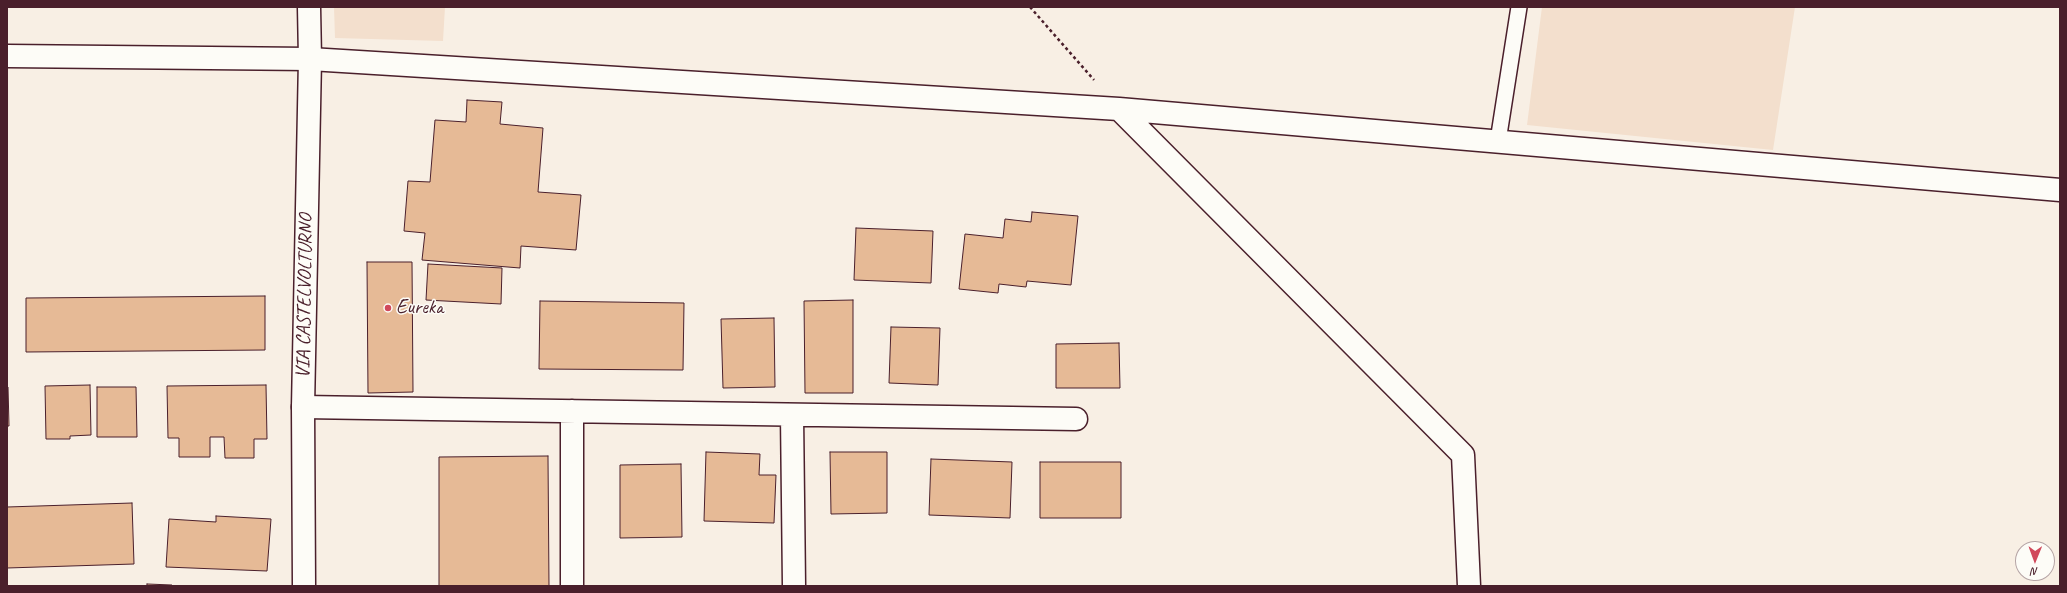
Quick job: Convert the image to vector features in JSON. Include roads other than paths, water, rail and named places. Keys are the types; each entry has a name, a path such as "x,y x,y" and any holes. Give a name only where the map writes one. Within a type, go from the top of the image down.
{"street":[{"name":"VIA CASTELVOLTURNO","path":"304,586 303,407 310,59 309,7"},
{"path":"7,56 310,59 1119,109 2060,190"},
{"path":"1119,109 1463,455 1469,586"},
{"path":"303,407 1076,419"},
{"path":"572,411 572,586"},
{"path":"792,415 794,586"}],"lane":[{"path":"1498,141 1519,7"}],"place":[{"name":"Eureka","path":"388,308"}]}
